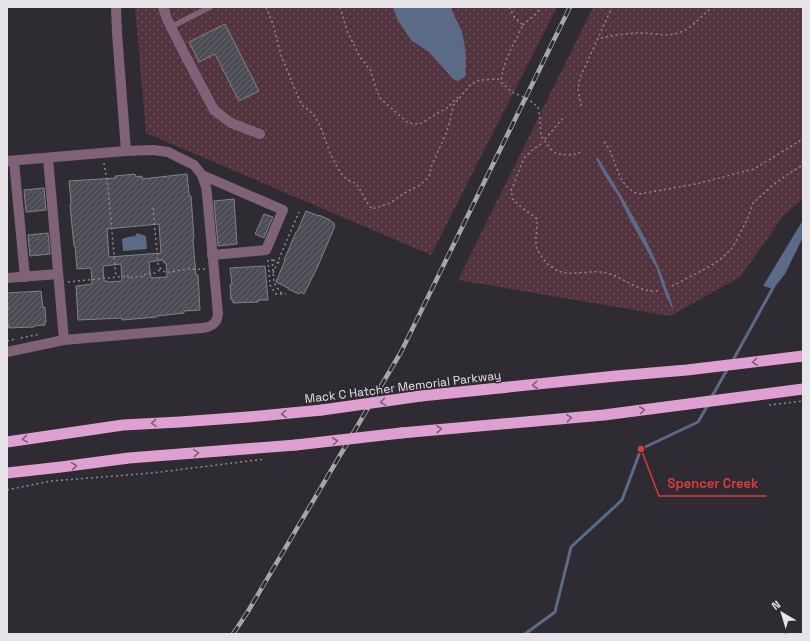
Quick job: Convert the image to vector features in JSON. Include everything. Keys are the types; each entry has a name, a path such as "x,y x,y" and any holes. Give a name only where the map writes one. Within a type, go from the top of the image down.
{"highway":[{"name":"Mack C Hatcher Memorial Parkway","path":"7,442 123,425 240,418 322,410 421,396 687,370 798,357"},
{"path":"7,473 129,458 296,445 401,433 604,414 803,389"}],"street":[{"path":"116,7 116,34 126,151"},
{"path":"163,7 171,27 214,110 231,123 260,134"},
{"path":"7,352 64,340 207,328 215,323 218,316 214,268 207,194 202,175 194,165 168,152 153,150 11,161 25,277"},
{"path":"48,158 64,340"},
{"path":"202,175 283,210 266,250 212,255"},
{"path":"7,278 59,278"}],"lane":[{"path":"171,27 210,7"}],"path":[{"path":"266,7 273,24 281,55 301,104 313,114 320,125 338,170 343,176 358,186 372,209 390,203 420,185 427,179 446,134 453,106 471,84 480,80 501,79"},
{"path":"340,7 347,31 360,57 371,72 376,89 381,99 407,122 420,124 426,121 448,107 462,94"},
{"path":"510,7 514,18 523,25"},
{"path":"542,7 523,25 504,63 501,82 512,92 528,99 538,106 541,136 551,149 557,154 572,155 581,152"},
{"path":"581,106 578,88 580,78 612,7"},
{"path":"601,38 642,33 665,35 678,33 686,29 712,7"},
{"path":"545,139 563,118"},
{"path":"604,142 608,146 619,175 625,185 632,192 639,194 696,184 754,168 803,139"},
{"path":"541,144 524,158 510,191 513,199 537,219 537,249 546,262 558,271 570,273 601,272 610,274 638,287 658,291"},
{"path":"102,153 107,180 116,277"},
{"path":"672,286 707,268 722,258 733,248 748,218 753,204 772,186 803,165"},
{"path":"153,208 158,263 164,272 214,268"},
{"path":"273,273 299,212"},
{"path":"282,264 268,257 270,285 276,294 286,294"},
{"path":"272,259 274,283 282,294"},
{"path":"59,278 128,276 128,278 145,276 145,274 155,273 161,269"},
{"path":"783,403 803,401"},
{"path":"7,490 51,481 152,473 270,458"}],"shaded area":[{"path":"135,7 557,7 431,255 146,133"},
{"path":"593,7 803,7 803,199 784,215 740,277 670,316 458,280"}],"water":[{"path":"393,7 451,7 464,40 466,58 465,77 458,81 453,79 429,52 412,41 397,19"},
{"path":"598,158 626,204 659,267 673,310 666,296 656,267 619,197 605,176 596,159"},
{"path":"803,220 803,237 785,274 773,289 763,286"},
{"path":"137,233 146,236 147,249 123,251 122,239 135,236"}],"building":[{"path":"225,24 259,91 239,101 215,54 199,62 189,42"},
{"path":"135,174 136,177 142,176 142,179 187,174 189,194 190,197 191,196 193,241 196,275 198,275 200,310 184,311 184,313 157,317 122,320 122,318 78,320 76,286 92,284 91,268 77,269 69,181 116,178 115,176","holes":["159,224 161,253 109,257 107,229","163,260 164,263 166,263 167,277 151,278 149,262","121,264 122,281 104,281 103,266"]},
{"path":"44,188 46,210 26,212 24,190"},
{"path":"234,199 237,244 218,246 214,201"},
{"path":"306,211 330,220 335,226 304,294 300,292 299,294 276,282"},
{"path":"264,214 273,217 264,238 255,234"},
{"path":"48,233 50,254 30,256 28,235"},
{"path":"265,266 268,300 233,303 233,300 231,300 230,285 232,285 230,268"},
{"path":"41,291 43,308 45,307 45,325 9,328 7,320 7,293"}],"waterway":[{"path":"732,362 774,286"},
{"path":"711,398 728,368"},
{"path":"525,634 555,612 571,547 622,500 641,449 698,422 708,405"}],"railway":[{"path":"233,634 247,613 401,352 570,7"}],"place":[{"name":"Spencer Creek","path":"641,449"}]}
